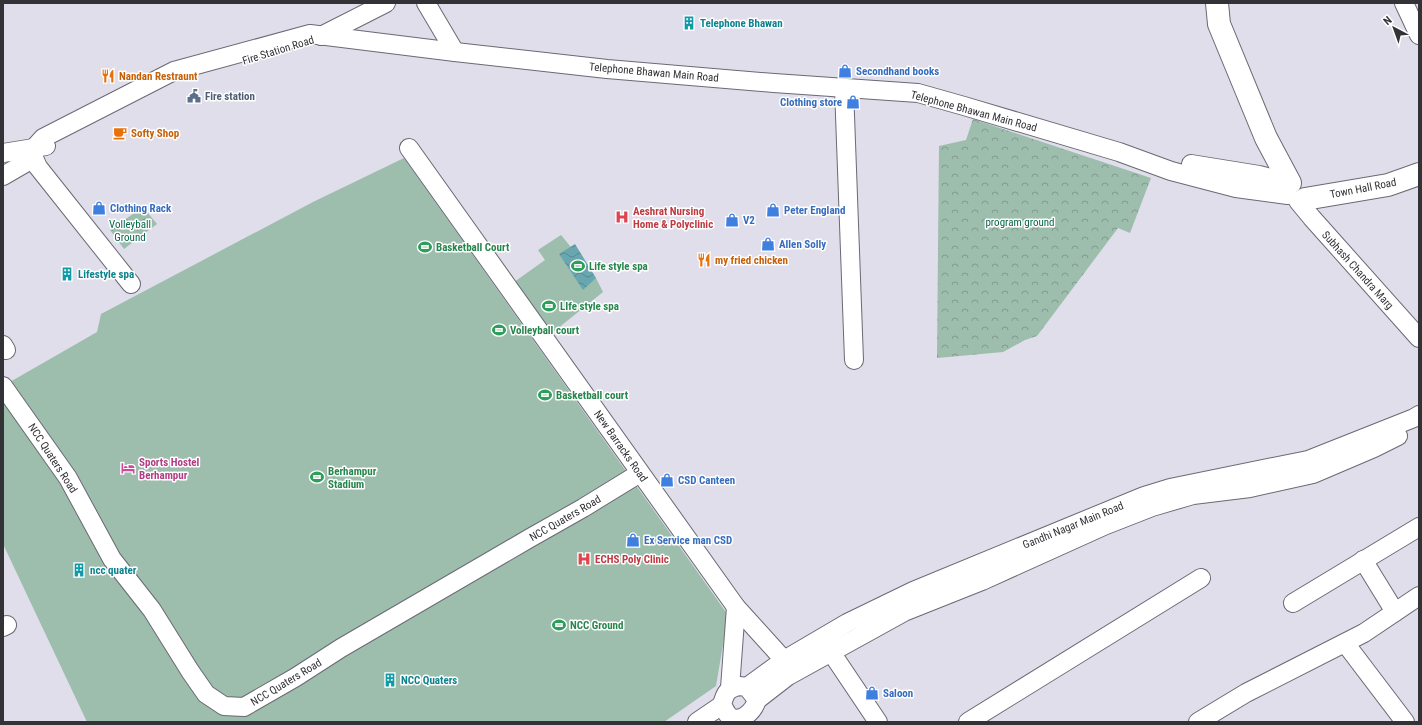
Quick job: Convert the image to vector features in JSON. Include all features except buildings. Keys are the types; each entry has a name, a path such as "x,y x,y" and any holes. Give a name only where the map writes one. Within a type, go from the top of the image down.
{"main road":[{"path":"1217,3 1219,24 1266,138 1298,192"},
{"name":"Town Hall Road","path":"1298,192 1385,173 1419,173"}],"street":[{"name":"Fire Station Road","path":"34,153 176,79 312,41 386,3"},
{"path":"426,3 455,52"},
{"path":"1404,3 1419,35"},
{"path":"322,35 583,66"},
{"name":"Telephone Bhawan Main Road","path":"583,66 608,57 775,72 920,82 967,95 1169,159 1204,167 1259,175 1298,192"},
{"name":"Telephone Bhawan Main Road","path":"583,66 774,83 918,93 1119,152 1171,171 1236,188 1298,192"},
{"path":"844,88 854,360"},
{"name":"New Barracks Road","path":"409,148 736,607 784,660"},
{"path":"3,152 34,153"},
{"path":"3,176 34,153"},
{"path":"34,153 38,167 131,284"},
{"name":"Subhash Chandra Marg","path":"1298,192 1419,321"},
{"name":"Subhash Chandra Marg","path":"1298,192 1419,338"},
{"name":"NCC Quaters Road","path":"3,386 68,478 112,559 152,610 206,694 224,706 244,707 296,677 341,648 583,508 640,473"},
{"name":"Gandhi Nagar Main Road","path":"745,692 784,660 847,624 913,591 1144,496 1170,488 1308,460 1419,415"},
{"name":"Gandhi Nagar Main Road","path":"745,692 788,676 904,612 982,581 1106,525 1152,507 1193,495 1250,488 1313,474 1374,448 1419,426"},
{"path":"1293,603 1419,527"},
{"path":"1363,560 1395,612"},
{"path":"968,722 1200,578"},
{"path":"1198,722 1246,693 1364,633 1419,596"},
{"path":"697,722 748,716 755,708 745,692 736,607"},
{"path":"1345,642 1405,722"},
{"path":"831,652 878,722"},
{"path":"732,717 724,697 745,692"}],"green space":[{"name":"program ground","path":"973,119 1151,178 1130,233 1118,228 1037,336 1025,340 1003,352 937,358 939,146 966,140"},
{"name":"Berhampur Stadium","path":"404,158 728,615 716,686 664,722 87,722 3,544 3,386 97,332 101,314 313,202"},
{"name":"Volleyball Ground","path":"143,207 157,224 124,249 110,230"},
{"path":"561,235 596,278 603,292 547,337 510,285 545,260 538,250"}],"water":[{"name":"Life style spa","path":"575,244 596,278 583,290 559,254"}],"place":[{"name":"Telephone Bhawan","path":"689,23"},
{"name":"Secondhand books","path":"845,71"},
{"name":"Nandan Restraunt","path":"108,76"},
{"name":"Fire station","path":"194,96"},
{"name":"Clothing store","path":"853,102"},
{"name":"Softy Shop","path":"120,133"},
{"name":"Clothing Rack","path":"99,208"},
{"name":"Peter England","path":"773,210"},
{"name":"Aeshrat Nursing Home & Polyclinic","path":"622,217"},
{"name":"V2","path":"732,220"},
{"name":"Allen Solly","path":"768,244"},
{"name":"Basketball Court","path":"425,247"},
{"name":"my fried chicken","path":"704,260"},
{"name":"Life style spa","path":"578,266"},
{"name":"Lifestyle spa","path":"67,274"},
{"name":"LIfe style spa","path":"549,306"},
{"name":"Volleyball court","path":"499,330"},
{"name":"Basketball court","path":"545,395"},
{"name":"Sports Hostel Berhampur","path":"128,468"},
{"name":"Berhampur Stadium","path":"317,477"},
{"name":"CSD Canteen","path":"667,480"},
{"name":"Ex Service man CSD","path":"633,540"},
{"name":"ECHS Poly Clinic","path":"584,559"},
{"name":"ncc quater","path":"79,570"},
{"name":"NCC Ground","path":"559,625"},
{"name":"NCC Quaters","path":"390,680"},
{"name":"Saloon","path":"872,693"}]}
